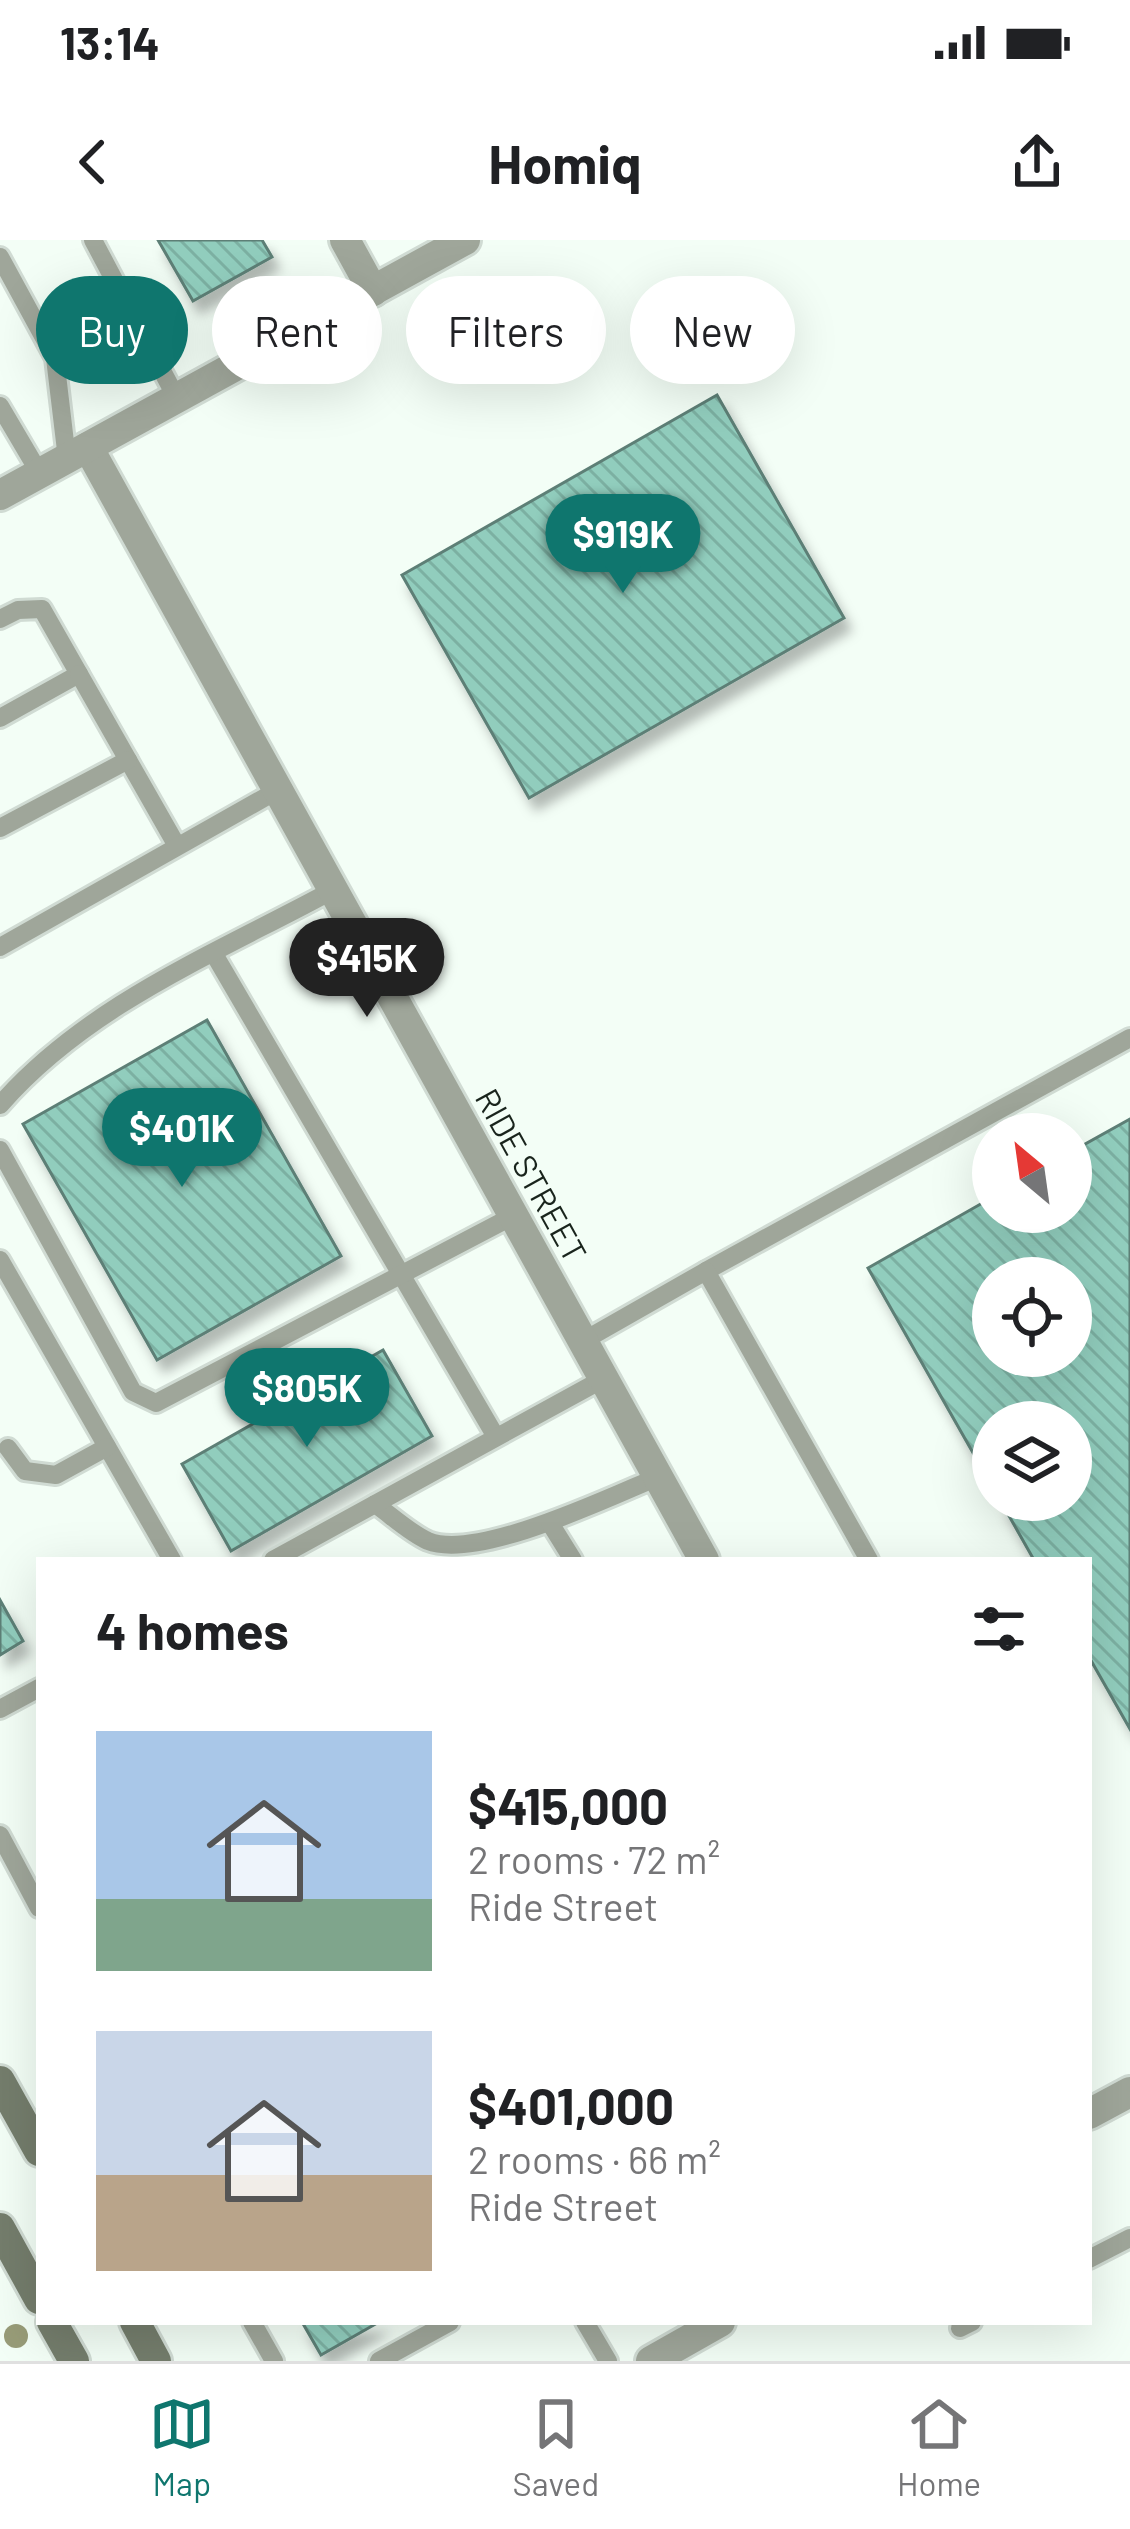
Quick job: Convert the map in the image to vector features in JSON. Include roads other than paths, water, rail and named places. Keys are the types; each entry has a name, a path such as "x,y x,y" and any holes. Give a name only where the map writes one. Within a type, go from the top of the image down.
{"main road":[{"path":"0,2080 36,2146"},
{"path":"0,2228 36,2294"},
{"path":"54,2325 74,2361"},
{"path":"137,2325 156,2361"}],"street":[{"path":"345,240 365,276"},
{"path":"382,286 465,240"},
{"path":"0,495 212,380"},
{"name":"RIDE STREET","path":"65,460 278,790 702,1557"},
{"path":"1092,2112 1130,2092"},
{"path":"651,2361 715,2325"}],"lane":[{"path":"93,240 177,399"},
{"path":"0,257 55,358 65,460"},
{"path":"0,406 65,460"},
{"path":"0,619 18,610 42,609 178,846"},
{"path":"0,718 79,674"},
{"path":"0,828 128,760"},
{"path":"0,947 278,790"},
{"path":"0,1105 39,1060 96,1018 333,890"},
{"path":"214,954 496,1437"},
{"path":"583,1341 1130,1037"},
{"path":"0,1150 133,1392 156,1403 513,1216"},
{"path":"0,1260 170,1557"},
{"path":"706,1271 867,1557"},
{"path":"278,1557 603,1379"},
{"path":"3,1445 25,1471 56,1475 107,1447"},
{"path":"375,1504 431,1543 495,1539 550,1522 658,1477"},
{"path":"550,1522 572,1557"},
{"path":"0,1709 36,1693"},
{"path":"0,1835 36,1902"},
{"path":"1092,2258 1130,2238"},
{"path":"254,2325 274,2361"},
{"path":"379,2361 445,2325"},
{"path":"587,2325 608,2361"}]}
